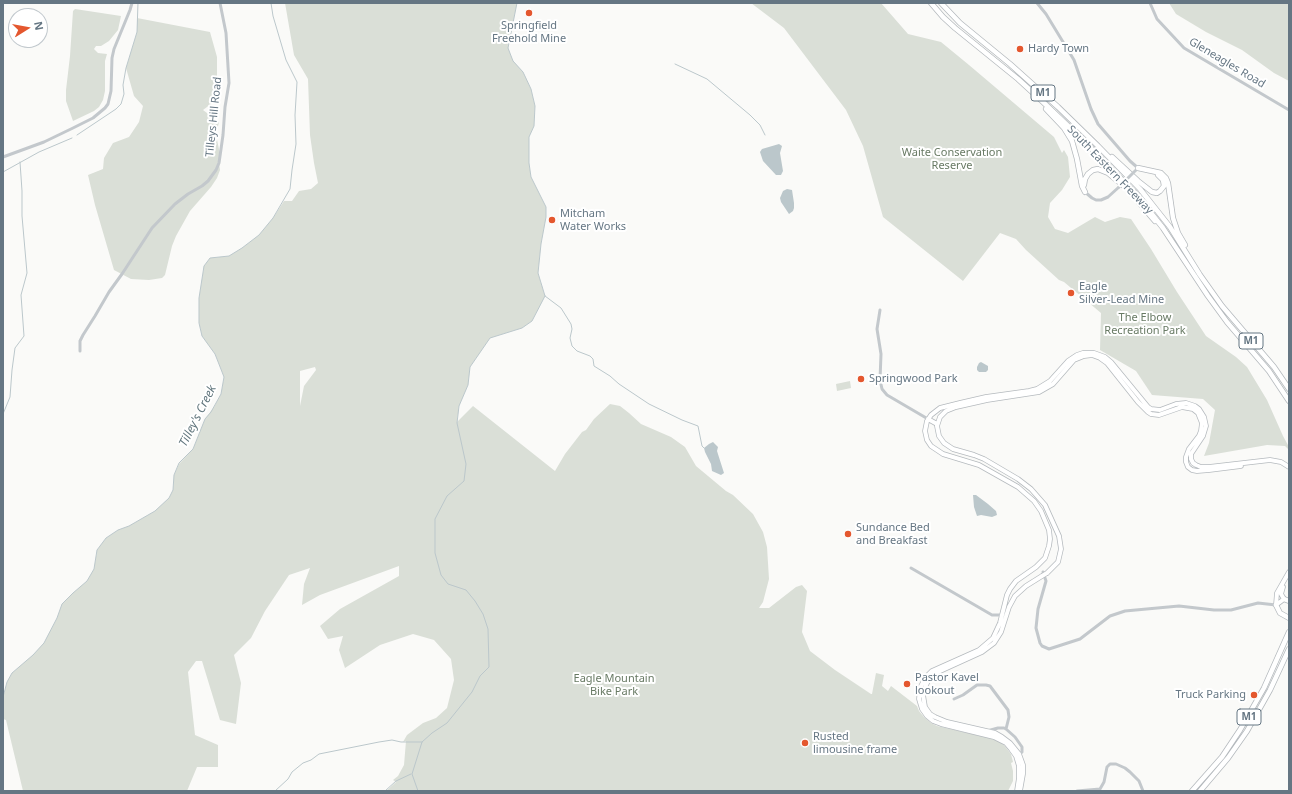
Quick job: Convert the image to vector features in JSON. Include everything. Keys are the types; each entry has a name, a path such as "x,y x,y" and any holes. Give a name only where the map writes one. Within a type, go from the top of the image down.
{"highway":[{"name":"South Eastern Freeway","path":"931,3 943,18 1018,79 1069,126 1136,194 1154,215 1208,296 1230,326 1269,371 1289,401"},
{"name":"South Eastern Freeway","path":"941,3 960,23 1026,78 1098,146 1140,189 1170,227 1212,293 1232,319 1274,367 1289,389"},
{"path":"1018,79 1058,121 1069,135 1076,152 1081,182 1085,192"},
{"path":"1098,146 1150,192 1157,193 1163,189 1164,183 1162,177 1137,169"},
{"path":"1085,192 1084,181 1088,174 1094,169 1104,170 1126,188 1167,234"},
{"path":"1137,169 1161,173 1166,178 1175,226 1212,293"},
{"path":"1274,367 1289,383"},
{"path":"1275,605 1280,613 1289,618"},
{"name":"M1","path":"1192,791 1215,765 1240,730 1269,679 1289,632"},
{"name":"M1","path":"1200,791 1228,758 1247,731 1268,694 1289,649"}],"main road":[{"path":"1020,791 1023,769 1015,748 1006,739 999,735 947,722 930,714 925,707 923,699 924,690 929,680 938,672 982,652 994,643 1001,632 1007,595 1016,581 1036,567 1045,558 1050,539 1049,530 1041,511 1034,501 1018,487 979,465 943,454 931,446 925,434 925,427 928,419 934,411 949,405 986,397 1038,389 1050,381 1068,361 1077,355 1083,353 1094,353 1105,357 1111,362 1148,408 1160,410 1176,404 1186,403 1199,409 1204,417 1206,426 1203,436 1191,454 1191,459 1196,466 1209,467 1270,460 1281,462 1289,468"},
{"path":"1016,791 1019,772 1018,755 1006,743 994,737 933,721 924,713 919,699 920,688 926,677 937,669 987,645 993,638 1004,615 1018,593 1058,562 1061,549 1059,536 1045,505 1031,488 984,459 944,444 939,436 937,424 941,416 946,411 956,407 987,400 1039,392 1053,384 1074,360 1092,355 1107,363 1138,402 1151,414 1159,415 1182,407 1193,409 1198,413 1202,423 1201,430 1199,436 1189,449 1186,457 1186,462 1192,470 1209,470 1270,462 1289,468"},
{"path":"928,419 936,415 941,416"},
{"path":"928,419 937,424"},
{"path":"1275,605 1277,593 1289,572"},
{"path":"1275,605 1287,600 1282,596 1281,592 1289,576"}],"street":[{"path":"3,157 44,142 93,118 105,108 108,104 111,91 111,67 113,54 132,3"},
{"name":"Tilleys Hill Road","path":"80,351 80,341 83,335 109,292 152,228 175,204 202,186 216,170 219,163 228,83 226,33 220,3"},
{"path":"1037,3 1046,14 1074,60 1091,109 1098,124 1137,169 1119,187 1102,200 1096,200 1085,192"},
{"name":"Gleneagles Road","path":"1150,3 1157,19 1184,48 1289,110"},
{"path":"880,310 877,329 880,354 880,380 882,389 887,394 928,419"},
{"path":"911,568 992,615 1004,615"},
{"path":"1044,574 1046,580 1038,609 1036,628 1040,643 1046,648 1053,648 1080,639 1110,616 1125,611 1179,606 1214,610 1231,610 1258,603 1275,605"},
{"path":"954,699 963,695 977,685 990,686 1008,710 1009,717 1006,729"},
{"path":"987,731 998,728 1006,729 1015,737 1022,747 1022,752 1018,755"},
{"path":"1077,791 1100,789 1104,782 1107,767 1110,764 1116,764 1130,772 1142,786 1143,791"}],"green space":[{"name":"Eagle Mountain Bike Park","path":"285,3 517,3 508,48 513,61 523,72 531,89 535,106 534,126 529,137 529,163 531,177 546,207 546,217 538,273 545,296 532,321 522,328 490,338 470,367 468,385 459,406 457,422 473,406 555,471 565,454 582,432 586,430 594,419 610,404 620,406 641,424 671,437 685,447 696,466 733,495 753,514 763,532 767,547 769,579 763,602 759,608 769,608 796,587 802,585 807,591 802,632 810,651 871,694 876,673 884,675 882,686 888,691 891,686 917,706 924,717 937,726 985,737 998,741 1004,745 1011,754 1013,762 1011,763 1013,781 1008,791 386,791 396,782 393,780 398,776 404,765 406,741 403,742 407,735 423,723 436,718 447,708 454,680 451,659 434,640 413,634 380,645 345,668 339,650 343,636 328,639 320,626 340,609 399,576 399,566 320,595 302,605 304,584 310,568 289,575 265,611 251,638 234,655 241,683 236,724 220,720 202,661 196,661 188,672 195,735 218,745 218,767 197,767 187,791 23,791 6,720 3,719 3,697 7,682 12,673 33,655 44,643 57,618 62,604 87,581 94,569 97,550 106,538 118,530 129,526 155,511 169,498 173,490 174,475 179,464 193,449 205,419 221,394 224,377 215,354 202,336 199,323 199,298 204,266 210,258 229,256 242,248 259,235 273,218 284,201 292,201 299,191 311,189 318,183 310,135 308,79 294,55","holes":["315,367 316,370 304,386 300,406 300,371"]},
{"name":"Waite Conservation Reserve","path":"751,3 881,3 908,34 941,42 969,65 1054,137 1062,153 1064,150 1068,157 1070,177 1062,190 1050,203 1048,217 1055,229 1068,233 1095,217 1105,222 1120,217 1131,219 1206,336 1236,357 1247,367 1267,400 1289,447 1289,450 1285,446 1267,445 1204,456 1209,443 1215,410 1203,399 1152,395 1136,371 1100,350 1101,313 1064,282 1059,280 1016,239 1000,233 963,281 883,217 863,146 846,110 784,28"},
{"path":"1169,3 1289,3 1289,81 1274,73 1242,50 1206,32 1176,14"},
{"path":"75,9 121,16 118,30 109,41 101,46 96,46 94,49 98,53 107,54 105,61 105,91 103,100 99,107 94,111 73,121 66,101 66,90 73,11"},
{"path":"137,18 210,32 217,57 217,77 219,86 211,104 203,110 219,122 216,135 220,154 220,170 211,187 190,211 176,236 165,275 162,278 149,280 131,279 114,270 88,175 103,169 104,158 113,143 129,137 139,122 143,106 134,96 126,68 137,32"},
{"path":"850,381 851,388 837,391 836,384"}],"shaded area":[{"path":"779,144 782,146 780,153 783,171 781,175 776,175 763,161 760,152 762,149"},
{"path":"787,189 792,190 794,203 793,211 789,214 780,198 783,191"},
{"path":"981,362 988,366 988,370 986,372 979,372 977,370 979,363"},
{"path":"713,442 718,447 717,451 724,473 721,475 712,471 711,464 704,448"},
{"path":"973,495 976,495 988,504 996,511 997,515 992,517 981,515 977,516 974,507"}],"waterway":[{"path":"77,135 116,109 121,104 124,94 123,85 126,68 137,32 138,3"},
{"name":"Tilley's Creek","path":"3,697 7,682 12,673 33,655 44,643 57,618 62,604 87,581 94,569 97,550 106,538 118,530 129,526 155,511 169,498 173,490 174,475 179,463 193,449 205,419 211,412 221,394 224,377 215,354 202,336 199,323 199,298 204,266 210,258 229,256 242,248 259,235 273,218 290,189 296,144 295,115 297,82 286,60 273,16 271,3"},
{"path":"517,3 508,48 513,61 523,72 531,89 535,106 534,126 529,137 529,163 531,177 546,207 546,217 538,273 545,296 561,308 571,324 572,329 570,338 572,346 577,351 590,356 593,359 594,366 649,404 698,426 702,446 704,448"},
{"path":"675,64 707,79 750,115 760,125 765,135"},
{"path":"3,172 39,152 72,138"},
{"path":"3,414 10,397 15,348 24,336 21,295 27,273 22,216 20,162"},
{"path":"418,791 412,774 422,742 447,723 472,692 480,676 489,667 488,629 483,614 466,590 448,584 441,575 435,553 435,519 447,496 464,481 466,464 457,423 459,406 468,385 470,367 490,338 522,328 532,321 545,296"},
{"path":"275,791 288,779 292,772 303,763 311,760 319,754 392,740 401,742 422,742"},
{"path":"385,791 396,781 411,774"}],"place":[{"name":"Springfield Freehold Mine","path":"529,13"},
{"name":"Hardy Town","path":"1020,49"},
{"name":"Mitcham Water Works","path":"552,220"},
{"name":"Eagle Silver-Lead Mine","path":"1071,293"},
{"name":"Springwood Park","path":"861,379"},
{"name":"Sundance Bed and Breakfast","path":"848,534"},
{"name":"Pastor Kavel lookout","path":"907,684"},
{"name":"Truck Parking","path":"1254,695"},
{"name":"Rusted limousine frame","path":"805,743"}],"park label":[{"name":"The Elbow Recreation Park","path":"1145,324"}]}
